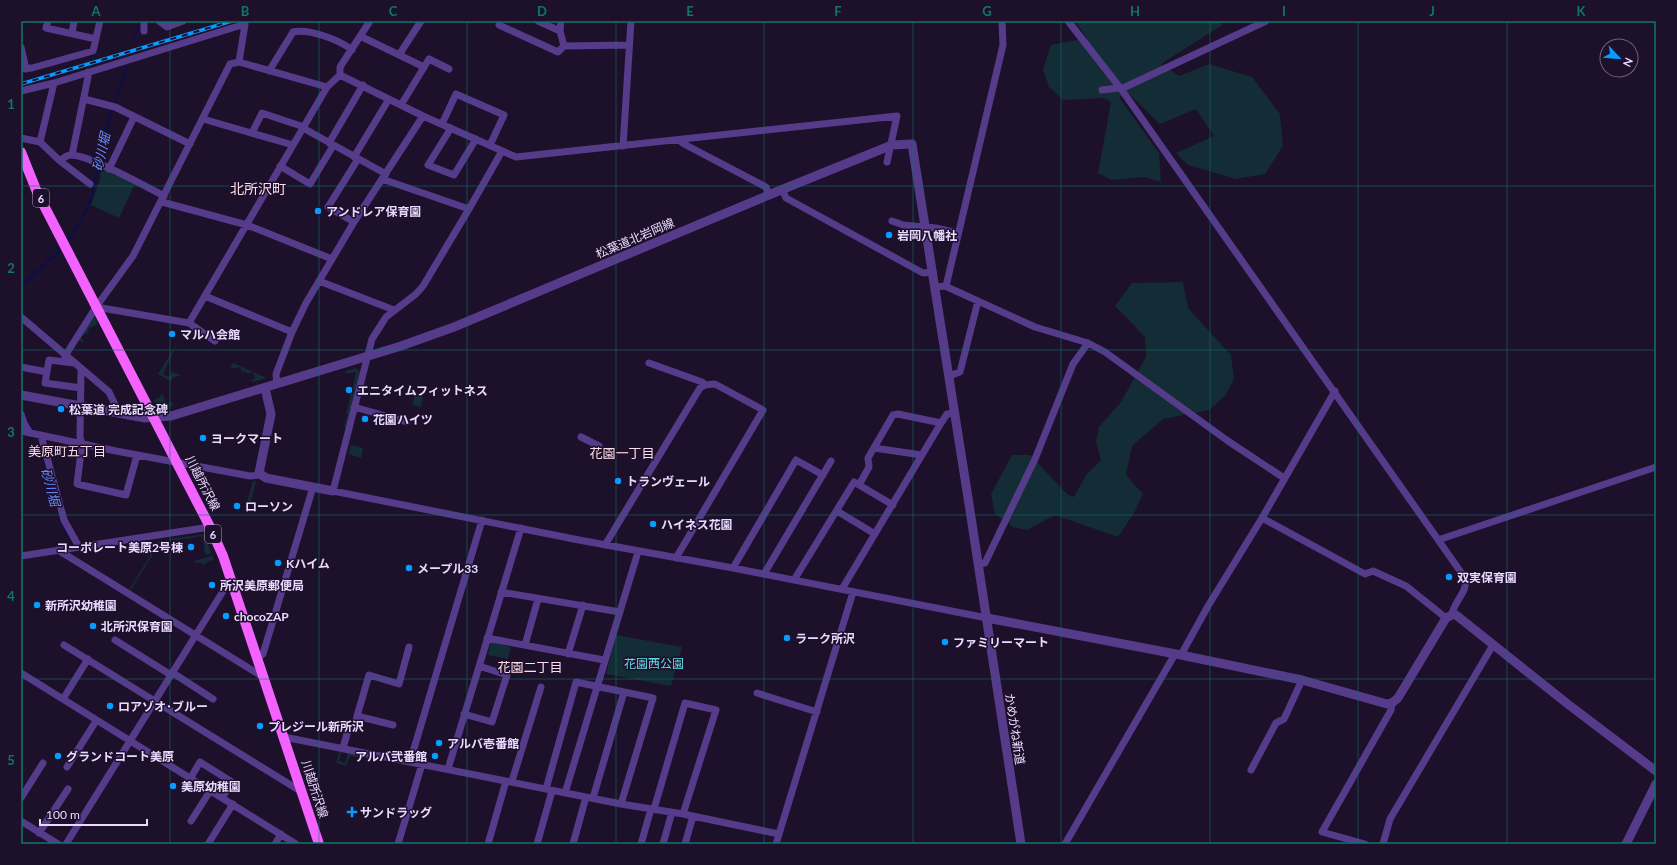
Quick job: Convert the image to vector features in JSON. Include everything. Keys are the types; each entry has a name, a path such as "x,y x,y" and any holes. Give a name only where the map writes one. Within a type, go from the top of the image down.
{"main road":[{"name":"川越所沢線","path":"21,152 38,192 210,527 230,580 284,737 316,842"}],"street":[{"path":"48,21 46,28 96,39"},
{"path":"72,33 74,21"},
{"path":"21,47 23,69 32,68 93,50 100,21"},
{"path":"144,31 145,21"},
{"path":"159,21 167,27 183,21"},
{"path":"189,323 303,127 327,88 340,75 340,67 370,21"},
{"path":"538,21 560,31"},
{"path":"561,21 560,31 564,46"},
{"path":"623,146 631,21"},
{"path":"946,286 957,233 1003,45 1002,21"},
{"path":"21,431 250,476 260,475 266,478 638,552 733,568 1178,655 1302,680 1387,704 1392,703 1398,698 1449,616 1466,581 1120,89 1068,21"},
{"path":"1102,90 1120,89 1266,21"},
{"path":"398,55 419,22"},
{"path":"21,91 54,83 245,24 239,62"},
{"path":"499,25 558,52 564,46 629,45"},
{"path":"269,71 293,32 300,30 340,42 352,50"},
{"path":"360,36 424,67"},
{"path":"401,105 429,59 449,69"},
{"path":"65,356 96,306 133,256 230,64 239,62 327,88"},
{"path":"72,155 88,72"},
{"path":"340,75 363,85 422,116 516,157 897,116 892,145 887,162"},
{"path":"40,142 54,83"},
{"path":"280,166 310,184 363,85"},
{"path":"442,124 456,94 504,115 490,145"},
{"path":"84,99 113,106 190,144"},
{"path":"354,222 328,207 389,99"},
{"path":"252,133 262,113 303,127 356,158 384,177 469,209"},
{"path":"277,384 276,374 292,332 306,303 354,222 422,116"},
{"path":"109,169 134,117"},
{"path":"203,119 293,145"},
{"path":"451,128 428,166 454,175 476,139"},
{"path":"21,138 40,142 60,161 90,184"},
{"path":"679,140 766,187 769,194"},
{"name":"松葉道北岩岡線","path":"21,395 154,418 171,416 367,356 454,327 769,194 892,145 912,144"},
{"name":"かめがね新道","path":"912,144 1021,844"},
{"path":"333,491 367,356 375,333 386,317 416,294 423,286 502,151"},
{"path":"60,161 66,156 72,155 97,163 163,199 247,225 332,259"},
{"path":"782,189 786,198 883,252 923,273 933,272"},
{"path":"892,221 957,233"},
{"path":"319,281 394,310"},
{"path":"935,287 946,286 1035,327 1088,343 1105,352 1228,441 1284,478"},
{"path":"205,296 292,332"},
{"path":"949,376 960,372 978,301"},
{"path":"96,306 189,323 215,341"},
{"path":"21,318 109,392 119,413"},
{"path":"978,564 985,563 1035,459 1073,364 1088,343"},
{"path":"74,363 49,360 45,383 81,388"},
{"path":"649,363 702,382 705,385"},
{"path":"21,367 47,372"},
{"path":"81,369 80,440 82,444 77,484 126,495 137,455"},
{"path":"606,545 700,388 705,385 715,384 763,410 676,558"},
{"path":"260,475 259,468 271,414 265,388"},
{"path":"1065,844 1262,518 1334,392"},
{"path":"354,407 407,422"},
{"path":"842,589 946,414 955,413"},
{"path":"21,414 24,423 42,439 64,520 79,547"},
{"path":"858,485 868,467 868,458 893,415 896,414 941,423"},
{"path":"581,437 599,446"},
{"path":"874,448 922,455"},
{"path":"733,568 796,460 823,475"},
{"path":"764,574 831,461"},
{"path":"1438,540 1656,467"},
{"path":"794,580 854,482 893,505"},
{"path":"256,657 263,654 313,487"},
{"path":"837,511 875,534"},
{"path":"1262,518 1365,574 1373,571 1406,586 1449,616 1456,615 1569,705 1656,771"},
{"path":"410,762 482,520"},
{"path":"21,556 210,527"},
{"path":"448,769 521,528"},
{"path":"58,550 263,677"},
{"path":"564,793 638,552"},
{"path":"66,844 230,580"},
{"path":"501,592 620,612"},
{"path":"776,844 853,592"},
{"path":"525,645 538,599"},
{"path":"568,654 583,605"},
{"path":"487,638 604,660"},
{"path":"116,640 213,699"},
{"path":"64,645 302,792"},
{"path":"1383,844 1390,819 1493,645"},
{"path":"343,748 349,727 356,721 369,675 399,684 409,647"},
{"path":"63,699 88,659"},
{"path":"464,714 492,722 507,675 479,666"},
{"path":"21,673 296,844"},
{"path":"1251,770 1276,723 1284,720 1302,680"},
{"path":"537,844 576,682 653,698 621,804"},
{"path":"488,844 541,687"},
{"path":"573,844 590,798 624,692"},
{"path":"757,693 817,712"},
{"path":"641,844 685,703 716,710 683,814"},
{"path":"1365,844 1322,832 1391,710 1392,703"},
{"path":"357,716 393,725"},
{"path":"67,767 96,721"},
{"path":"284,737 779,834"},
{"path":"190,779 200,762 232,782 222,798"},
{"path":"21,798 43,763"},
{"path":"398,844 422,764"},
{"path":"1626,844 1656,784"},
{"path":"39,833 68,789"},
{"path":"191,821 210,791"},
{"path":"208,844 233,804"},
{"path":"663,844 672,812"},
{"path":"685,844 693,816"},
{"path":"21,821 58,844"},
{"path":"275,844 281,834"}],"green space":[{"path":"1075,21 1219,21 1222,25 1161,64 1179,76 1209,64 1252,77 1280,114 1283,146 1265,174 1236,179 1188,165 1176,153 1214,136 1196,109 1160,124 1128,93 1119,97 1159,153 1161,182 1144,177 1112,180 1098,173 1111,102 1104,98 1063,100 1049,87 1043,69 1051,45 1087,38"},
{"path":"101,168 135,184 119,218 91,205 100,179"},
{"path":"1183,282 1188,308 1231,355 1234,379 1225,396 1209,410 1163,419 1132,446 1126,475 1143,494 1134,513 1118,537 1055,515 1027,530 1013,527 995,514 991,494 1012,455 1030,455 1067,494 1074,497 1086,475 1101,460 1096,442 1099,427 1121,402 1146,357 1145,337 1115,306 1132,283"},
{"path":"95,312 99,320 96,322 98,324 88,329 89,332 81,337 84,343 79,340"},
{"path":"179,340 163,374 169,377 171,372 181,375 172,378 170,381 158,374"},
{"path":"233,363 267,378 252,382 251,380 255,379 253,372 248,374 244,371 242,372 240,367 230,369"},
{"path":"356,368 360,372 346,427 344,427 356,373 351,372 350,374 345,373 345,371"},
{"path":"162,393 166,403 172,402 173,406 166,408 155,403 154,400 159,398"},
{"path":"415,395 423,397 421,407 412,405"},
{"path":"351,445 363,448 361,458 348,454"},
{"path":"253,481 256,482 249,507 249,502 247,502"},
{"path":"205,534 211,554 205,554 203,536 177,540 180,559 176,540 171,540 169,542 170,539"},
{"path":"159,541 161,541 130,591 129,590"},
{"path":"212,556 214,560 208,561 205,565 198,562 195,563 194,561"},
{"name":"花園西公園","path":"616,635 682,647 671,686 606,674"},
{"path":"491,642 511,647 508,659 488,655"},
{"path":"340,750 369,757 370,759 350,756 346,766 336,763","holes":["344,751 348,752 345,763 339,761 341,753"]},
{"path":"312,782 319,784 316,796 310,791 313,785 311,784 313,783"}],"waterway":[{"name":"砂川堀","path":"134,38 139,21"},
{"name":"砂川堀","path":"114,105 129,62"},
{"name":"砂川堀","path":"98,160 112,109"},
{"name":"砂川堀","path":"69,240 91,200 98,165"},
{"name":"砂川堀","path":"21,287 60,250"},
{"name":"砂川堀","path":"27,421 35,432"},
{"name":"砂川堀","path":"38,437 61,521 69,537"}],"railway":[{"path":"21,84 232,21"}],"place":[{"name":"アンドレア保育園","path":"318,211"},
{"name":"岩岡八幡社","path":"889,235"},
{"name":"マルハ会館","path":"172,334"},
{"name":"エニタイムフィットネス","path":"349,390"},
{"name":"松葉道 完成記念碑","path":"61,409"},
{"name":"花園ハイツ","path":"365,419"},
{"name":"ヨークマート","path":"203,438"},
{"name":"トランヴェール","path":"618,481"},
{"name":"ローソン","path":"237,506"},
{"name":"ハイネス花園","path":"653,524"},
{"name":"コーポレート美原2号棟","path":"191,547"},
{"name":"Kハイム","path":"278,563"},
{"name":"メープル33","path":"409,568"},
{"name":"双実保育園","path":"1449,577"},
{"name":"所沢美原郵便局","path":"212,585"},
{"name":"新所沢幼稚園","path":"37,605"},
{"name":"chocoZAP","path":"226,616"},
{"name":"北所沢保育園","path":"93,626"},
{"name":"ラーク所沢","path":"787,638"},
{"name":"ファミリーマート","path":"945,642"},
{"name":"ロアゾオ･ブルー","path":"110,706"},
{"name":"プレジール新所沢","path":"260,726"},
{"name":"アルバ壱番館","path":"439,743"},
{"name":"グランドコート美原","path":"58,756"},
{"name":"アルバ弐番館","path":"435,756"},
{"name":"美原幼稚園","path":"173,786"},
{"name":"サンドラッグ","path":"352,812"}],"district":[{"name":"北所沢町","path":"258,188"},
{"name":"美原町五丁目","path":"67,451"},
{"name":"花園一丁目","path":"622,453"},
{"name":"花園二丁目","path":"530,667"}]}
